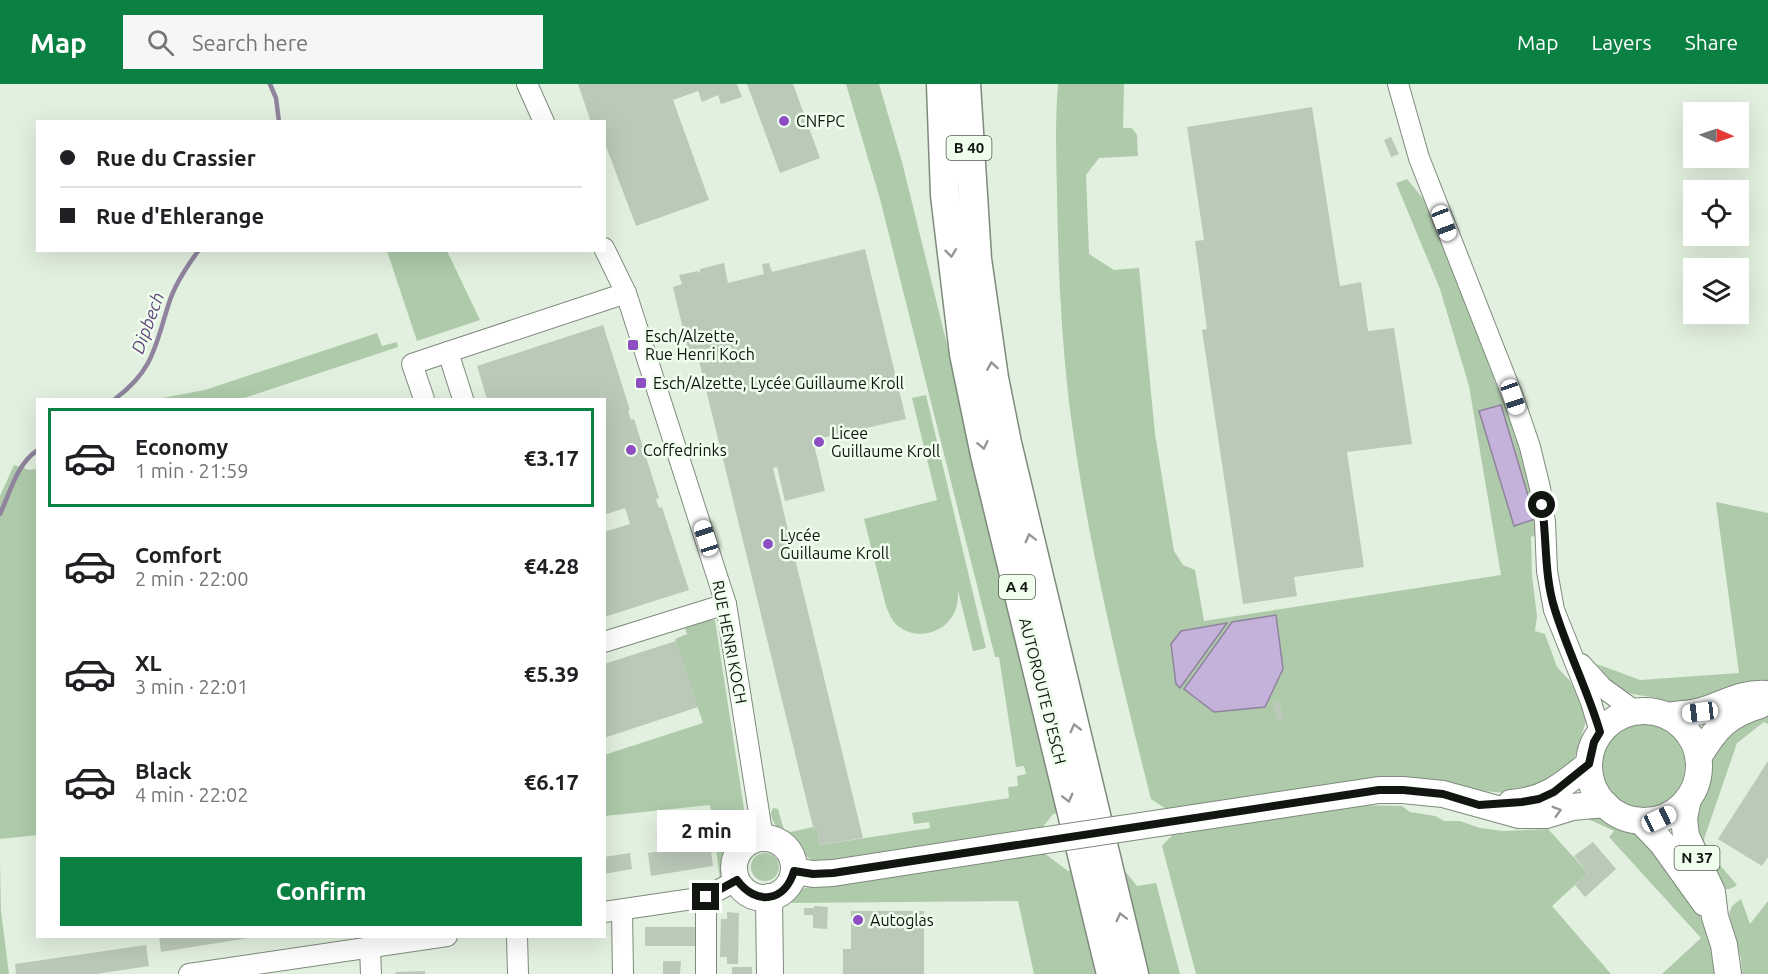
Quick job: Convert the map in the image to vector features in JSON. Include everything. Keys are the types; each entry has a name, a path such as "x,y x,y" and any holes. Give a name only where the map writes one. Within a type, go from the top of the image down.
{"highway":[{"name":"A 4","path":"927,84 930,136 945,195"},
{"name":"B 40","path":"941,84 945,195"},
{"name":"B 40","path":"966,84 973,211"},
{"name":"A 4","path":"973,211 982,137 982,84"},
{"name":"AUTOROUTE D'ESCH","path":"945,195 964,354 973,397 1111,974"},
{"name":"AUTOROUTE D'ESCH","path":"973,211 984,316 1007,443 1134,974"}],"main road":[{"path":"1668,716 1700,712 1730,699 1752,693 1768,694"},
{"path":"1699,756 1716,729 1734,714 1768,702"},
{"path":"1635,711 1652,711 1668,716 1682,726 1693,740 1699,756 1699,771 1688,799 1675,812 1659,819 1641,821 1615,813 1605,804 1593,786 1589,764 1594,742 1600,732 1616,719 1635,711"},
{"path":"1479,805 1539,799 1554,792 1589,764"},
{"path":"794,871 813,874 833,873 1379,790 1443,794 1519,814 1546,815 1572,807 1605,804"},
{"name":"N 37","path":"1688,799 1684,818 1686,836 1712,892 1715,917 1724,945 1728,974"},
{"name":"N 37","path":"1641,821 1662,843 1715,917"},
{"path":"763,838 773,839 790,851 794,861 794,871 786,888 778,894 760,897 751,894 737,880 735,861 745,844 763,838"},
{"path":"769,897 770,974"}],"street":[{"path":"527,84 543,120"},
{"path":"1398,84 1419,158 1513,397 1530,447 1540,488 1545,522 1547,571 1554,609 1591,702 1600,732"},
{"name":"RUE HENRI KOCH","path":"606,252 626,293 726,604 763,838"},
{"path":"424,398 412,364 626,293"},
{"path":"448,352 463,398"},
{"path":"606,641 726,604"},
{"path":"1569,645 1584,669 1603,688 1635,711"},
{"path":"623,974 613,911 706,897 737,880"},
{"path":"706,897 706,974"},
{"path":"189,974 433,938"},
{"path":"517,938 518,974"},
{"path":"370,947 371,974"}],"green space":[{"path":"846,84 879,84 902,162 1061,807 1039,832 819,863 806,856 778,828 771,813 773,808 778,809 784,830 791,832 813,827 814,831 817,831 820,845 930,828 929,822 914,824 912,813 1009,798 1008,787 1018,786 1017,776 1026,774 1024,766 1016,767 999,657 995,657 880,199"},
{"path":"1058,84 1124,84 1123,128 1132,128 1137,135 1138,156 1099,158 1086,175 1089,254 1114,270 1139,268 1155,434 1174,551 1183,565 1195,570 1204,621 1501,575 1469,386 1440,289 1396,183 1407,179 1426,202 1523,444 1538,534 1531,537 1532,576 1537,616 1535,631 1545,634 1557,667 1570,681 1582,704 1586,721 1573,763 1551,785 1505,793 1462,789 1171,812 1151,799 1094,552 1069,402 1058,245 1056,111"},
{"path":"387,252 447,252 480,320 417,341"},
{"path":"377,333 382,346 397,342 398,347 244,398 162,398 205,390"},
{"path":"926,395 986,648 973,651 958,590 957,606 952,616 947,623 932,632 923,634 906,631 894,622 886,606 864,519 937,500 912,398"},
{"path":"14,465 29,470 36,469 36,835 0,839 0,496"},
{"path":"1716,502 1768,513 1768,680 1743,682 1707,699 1677,706 1657,698 1632,694 1616,687 1597,664 1640,680 1739,673"},
{"path":"707,620 715,620 745,815 745,825 729,858 724,875 720,879 710,805 606,816 606,754 703,723 675,639 687,634 685,628"},
{"path":"1768,711 1768,724 1764,722 1737,743 1704,839 1706,849 1689,822 1705,782 1712,747 1724,734"},
{"path":"1643,724 1659,727 1673,736 1682,750 1685,766 1682,782 1673,796 1659,805 1643,808 1627,805 1613,796 1604,782 1601,766 1604,750 1613,736 1627,727"},
{"path":"1356,805 1402,806 1410,812 1435,816 1444,821 1460,821 1480,828 1503,831 1548,829 1588,873 1552,906 1611,974 1196,974 1162,846 1175,832"},
{"path":"1586,812 1603,816 1615,824 1636,831 1693,899 1706,931 1718,974 1662,974 1701,938 1609,837 1614,831 1588,819"},
{"path":"765,853 775,857 779,867 775,877 765,881 755,877 751,867 755,857"},
{"path":"1044,853 1068,871 1075,869 1101,974 1034,974 1018,901 786,903 792,894 805,888"},
{"path":"1714,858 1737,885 1728,889 1719,888 1708,861"},
{"path":"0,863 1,911 9,974 0,974"},
{"path":"1120,865 1137,886 1156,883 1180,974 1146,974"},
{"path":"1741,899 1750,924 1768,901 1768,974 1742,974 1741,959 1729,914 1732,906"}],"shaded area":[{"path":"1501,405 1535,519 1514,526 1479,411"},
{"path":"1276,615 1283,669 1265,707 1214,712 1184,689 1232,622"},
{"path":"1227,623 1180,688 1176,684 1171,644 1181,631"}],"building":[{"path":"578,84 737,84 742,97 721,104 718,95 702,102 698,91 673,100 709,200 636,226 606,146 606,120 590,120"},
{"name":"CNFPC","path":"747,84 793,84 820,158 780,173"},
{"path":"1312,107 1340,286 1361,282 1368,331 1394,328 1412,444 1347,452 1364,567 1294,577 1297,596 1243,604 1202,330 1207,329 1195,241 1204,240 1187,127"},
{"path":"1391,137 1399,154 1391,157 1384,140"},
{"name":"Lycée Guillaume Kroll","path":"865,249 906,419 813,440 825,491 785,501 777,467 773,468 863,838 820,845 817,831 814,831 699,361 691,363 673,287 682,284 679,275 698,271 698,273 700,269 724,263 728,283 764,274 762,264 769,263 772,272"},
{"path":"603,325 630,410 628,411 631,420 634,419 659,498 656,499 659,508 662,507 689,590 606,616 606,531 630,524 625,508 606,514 606,398 487,398 477,366"},
{"path":"676,641 698,707 606,737 606,663"},
{"path":"1280,701 1283,720 1276,721 1273,702"},
{"path":"1768,761 1768,857 1762,866 1718,839"},
{"path":"1593,842 1616,869 1585,897 1575,885 1588,873 1574,856"},
{"path":"710,843 713,866 651,876 648,853"},
{"path":"630,853 632,869 606,874 606,857"},
{"path":"814,906 828,907 827,929 813,928 813,915 804,915 804,908 814,908"},
{"path":"851,911 924,911 924,974 843,974 843,949 851,949"},
{"path":"727,912 739,913 738,964 727,964 727,957 720,957 721,919 727,919"},
{"path":"645,927 696,927 696,946 645,946"},
{"path":"159,938 249,938 161,952"},
{"path":"146,945 149,966 96,974 16,974 15,964"},
{"path":"663,961 681,961 680,974 663,974"},
{"path":"732,967 752,967 752,974 732,974"},
{"path":"425,971 425,974 396,974 395,972"}],"waterway":[{"name":"Dipbech","path":"270,84 276,98 279,120"},
{"name":"Dipbech","path":"116,398 138,378 146,367 175,289 198,252"},
{"name":"Dipbech","path":"0,514 19,470 36,452"}],"place":[{"name":"CNFPC","path":"784,121"},
{"name":"Esch/Alzette, Rue Henri Koch","path":"633,345"},
{"name":"Esch/Alzette, Lycée Guillaume Kroll","path":"641,383"},
{"name":"Licee Guillaume Kroll","path":"819,442"},
{"name":"Coffedrinks","path":"631,450"},
{"name":"Lycée Guillaume Kroll","path":"768,544"},
{"name":"Autoglas","path":"858,920"}],"route":[{"path":"706,897 737,880 751,894 769,897 786,888 794,871 813,874 833,873 1379,790 1443,794 1479,805 1522,802 1539,799 1554,792 1589,764 1594,742 1600,732 1591,702 1554,609 1547,571 1542,505"}]}
